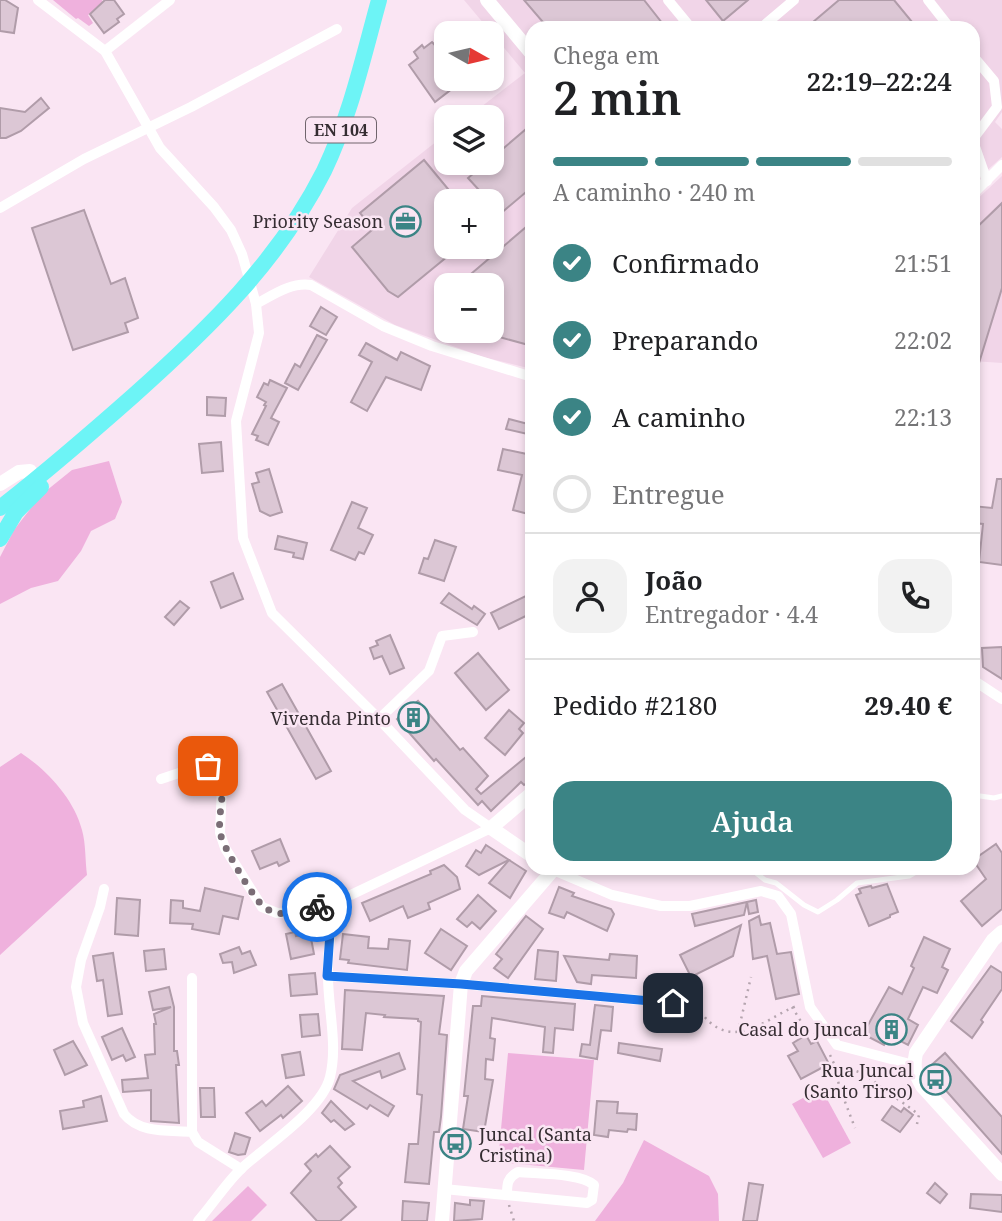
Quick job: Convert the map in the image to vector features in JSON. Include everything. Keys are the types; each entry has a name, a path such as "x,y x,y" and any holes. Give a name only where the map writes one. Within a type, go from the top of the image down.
{"main road":[{"name":"EN 104","path":"0,509 55,465 189,347 228,307 276,249 303,209 341,132 379,0"},
{"name":"EN 104","path":"0,496 141,389"},
{"path":"0,539 16,512 53,476 55,465"}],"street":[{"path":"38,0 105,51 160,148 214,207 231,230 242,254 256,303 259,333 236,421 243,538 272,612 465,810 525,851"},
{"path":"105,51 170,0"},
{"path":"487,0 525,46"},
{"path":"668,0 685,21"},
{"path":"769,21 794,0"},
{"path":"928,0 944,21"},
{"path":"0,208 84,159 149,128 337,29"},
{"path":"980,64 994,81 997,107 980,130"},
{"path":"980,160 987,180"},
{"path":"980,187 1002,165"},
{"path":"256,303 292,286 311,285 383,326 432,346 525,375"},
{"path":"0,485 19,472 30,471"},
{"path":"379,719 429,671 442,636 473,632"},
{"path":"980,685 1002,699"},
{"path":"161,779 200,766 208,766 217,774 222,785 220,834 225,848 262,906 276,913 299,912 336,902 491,828 525,799"},
{"path":"442,1221 461,984 466,971 546,875"},
{"path":"565,875 612,895 661,905 690,906 761,891 778,896 791,914 810,1007 837,1045 914,1065"},
{"path":"104,889 80,960 76,987 83,1023 124,1114 132,1124 147,1129 192,1132"},
{"path":"198,1221 241,1169 286,1132 313,1105 330,1080 334,1058 327,976 330,932 336,902"},
{"path":"1002,932 993,940 916,1052 914,1065 915,1075 922,1086 1002,1174"},
{"path":"327,976 461,984 673,1003"},
{"path":"192,978 192,1132 198,1142 241,1169"},
{"path":"444,1189 587,1203 592,1200 594,1185 589,1180 518,1172 510,1176 507,1195"}],"lane":[{"path":"980,796 1002,796"},
{"path":"759,875 776,883 804,905 818,912 857,883 911,875"}],"path":[{"path":"738,1032 751,977"},
{"path":"673,1003 697,1007 712,1025 738,1032 748,1031 792,1007 809,1002"},
{"path":"792,1007 805,1028 822,1038"},
{"path":"827,1048 855,1128"},
{"path":"836,1068 856,1070 870,1077 919,1115 918,1124"},
{"path":"507,1195 514,1221"}],"shaded area":[{"path":"53,0 103,2 88,15 93,23 89,26"},
{"path":"464,0 1002,0 1002,112 995,122 1002,129 1002,157 980,177 980,21 525,21 525,73 504,48 504,21 482,21"},
{"path":"525,73 525,367 483,357 444,343 504,343 504,273 434,273 434,339 395,325 309,277 352,208 434,143 434,175 504,175 504,105 484,105"},
{"path":"1002,176 1002,363 980,361 980,196"},
{"path":"109,461 122,502 115,519 91,531 81,551 58,581 31,588 0,604 0,557 14,530 41,495 72,470"},
{"path":"21,753 50,777 73,807 83,835 87,875 0,955 0,767"},
{"path":"508,1053 594,1060 584,1170 498,1162"},
{"path":"821,1088 851,1143 823,1158 792,1104"},
{"path":"644,1140 709,1176 718,1194 719,1221 595,1221 623,1183"},
{"path":"248,1186 267,1205 251,1221 212,1221"}],"building":[{"path":"0,0 18,8 14,33 0,31"},
{"path":"105,0 114,0 124,14 117,19 119,22 104,33 90,14"},
{"path":"524,0 644,0 660,21 542,21"},
{"path":"706,0 748,0 723,21"},
{"path":"839,0 894,0 911,21 814,21"},
{"path":"432,42 434,44 434,91 449,91 435,102 409,65 418,58 414,52 422,45 424,48"},
{"path":"41,98 49,108 21,131 0,138 0,108 25,112"},
{"path":"525,130 525,193 504,211 504,189 478,189 468,178 472,175 504,175 504,148"},
{"name":"Priority Season","path":"424,160 448,189 434,189 434,259 444,259 398,297 388,291 352,247 373,229 360,213"},
{"path":"1002,203 1002,288 980,360 980,224"},
{"path":"84,210 111,284 125,278 138,318 125,323 128,332 73,350 32,228"},
{"path":"525,228 525,344 504,338 504,273 472,273 489,259 504,259 504,246"},
{"path":"321,307 337,317 326,335 310,326"},
{"path":"317,335 327,340 298,390 285,383 295,364 300,367"},
{"path":"366,343 397,360 401,352 430,366 421,390 386,377 367,411 351,402 372,362 359,355"},
{"path":"270,380 287,388 271,418 279,422 268,445 256,440 258,436 252,434 266,406 266,402 257,397 264,383 268,385"},
{"path":"207,397 226,398 225,416 207,415"},
{"path":"509,419 525,423 525,433 506,429"},
{"path":"221,442 223,471 202,473 199,444"},
{"path":"503,449 525,454 525,513 513,510 522,475 498,470"},
{"path":"269,469 282,512 270,516 260,511 252,484 259,482 256,473"},
{"path":"997,479 1002,479 1002,565 980,562 983,524 980,524 980,507 992,508"},
{"path":"352,502 367,508 358,528 373,535 364,554 359,552 355,560 331,550"},
{"path":"278,536 307,543 303,559 293,557 294,553 275,549"},
{"path":"435,540 456,547 444,581 419,573"},
{"path":"233,573 243,599 221,608 211,582"},
{"path":"449,593 472,609 474,606 485,614 477,625 441,603"},
{"path":"525,596 525,616 499,629 491,613"},
{"path":"180,601 189,608 174,625 165,617"},
{"path":"390,635 404,668 390,674 382,656 374,659 370,648 378,645 376,641"},
{"path":"1002,647 1002,679 983,667 982,648"},
{"path":"478,653 509,690 486,710 455,673"},
{"path":"282,684 331,771 316,779 267,692"},
{"path":"418,701 460,750 463,748 488,776 476,789 481,794 525,758 525,784 521,782 491,811 482,801 478,805 397,719"},
{"path":"509,710 524,723 519,729 523,733 505,755 485,738"},
{"path":"280,839 289,861 279,866 277,862 260,869 252,851"},
{"path":"996,844 1002,853 1002,909 982,926 961,901 986,879 980,870 980,855"},
{"path":"486,845 509,860 479,875 466,866 476,850 481,853"},
{"path":"509,860 525,870 510,898 489,883"},
{"path":"444,865 457,877 460,889 428,903 430,909 408,918 403,906 370,921 362,903 431,874 430,871"},
{"path":"887,884 898,912 869,926 856,895 861,893 859,889"},
{"path":"559,887 574,893 572,896 611,909 614,914 607,931 567,912 564,918 549,913"},
{"path":"205,888 243,897 238,919 223,916 219,934 192,929 193,924 170,923 171,900 183,901 183,908 200,911"},
{"path":"478,895 496,911 480,929 472,922 467,927 457,919"},
{"path":"117,898 140,900 138,936 115,934"},
{"path":"756,900 758,912 749,914 747,902 744,915 695,926 692,914"},
{"path":"526,916 543,929 508,978 494,968 502,959 496,954"},
{"path":"759,916 761,925 770,923 777,954 791,952 799,994 776,999 767,956 753,959 749,921"},
{"path":"741,925 733,956 691,977 680,955"},
{"path":"441,929 467,946 451,970 425,953"},
{"path":"295,932 296,936 310,933 314,954 291,959 286,934"},
{"path":"343,934 369,937 368,948 388,949 389,939 410,941 407,970 348,963 349,960 340,959"},
{"path":"924,937 950,949 942,967 948,970 937,993 923,987 908,1019 918,1025 908,1045 889,1035 884,1045 863,1034 889,987 902,994"},
{"path":"239,947 242,954 250,951 256,965 234,973 232,962 223,963 220,954"},
{"path":"164,949 166,969 146,971 144,951"},
{"path":"538,950 558,952 556,981 535,979"},
{"path":"113,953 122,1014 108,1016 103,980 97,981 93,956"},
{"path":"610,954 637,956 636,978 592,975 591,984 577,982 564,956 609,960"},
{"path":"991,966 1002,973 1002,989 972,1038 951,1021"},
{"path":"315,973 317,994 291,996 289,975"},
{"path":"169,987 174,1007 174,1051 177,1051 179,1065 176,1065 179,1123 151,1121 151,1090 123,1092 122,1080 148,1078 145,1055 155,1054 154,1014 171,1007 153,1010 149,992"},
{"path":"345,990 444,996 439,1034 447,1035 441,1117 439,1132 434,1132 429,1184 405,1182 409,1144 418,1144 422,1095 417,1094 421,1022 418,1019 366,1013 362,1050 342,1049"},
{"path":"482,996 575,1004 573,1030 555,1028 553,1053 543,1052 545,1027 492,1018 490,1038 495,1039 493,1060 486,1059 485,1079 493,1080 484,1132 463,1129 468,1096 464,1096 473,1006 481,1006"},
{"path":"595,1005 613,1007 611,1031 601,1030 597,1059 580,1056 582,1044 590,1045"},
{"path":"318,1014 320,1035 302,1037 300,1015"},
{"path":"122,1028 135,1057 126,1061 123,1055 112,1060 102,1037"},
{"path":"806,1035 811,1044 817,1041 829,1064 801,1079 788,1056 798,1051 793,1043"},
{"path":"73,1041 87,1065 65,1075 54,1050"},
{"path":"619,1043 662,1049 660,1061 618,1053"},
{"path":"300,1052 304,1075 286,1078 282,1055"},
{"path":"399,1053 405,1069 382,1078 380,1071 353,1081 394,1106 388,1116 370,1105 367,1109 334,1089 340,1075"},
{"path":"945,1053 1002,1117 1002,1154 927,1069"},
{"path":"288,1086 302,1101 283,1118 281,1115 260,1131 246,1113 262,1101 266,1106"},
{"path":"200,1088 214,1088 215,1117 201,1117"},
{"path":"101,1096 107,1121 63,1129 60,1111 84,1107 83,1101"},
{"path":"331,1101 354,1124 345,1130 322,1113"},
{"path":"597,1101 618,1102 617,1113 637,1114 636,1130 609,1130 608,1137 594,1135"},
{"path":"892,1106 901,1112 904,1108 913,1115 900,1132 882,1120"},
{"path":"235,1133 250,1138 245,1154 229,1152"},
{"path":"330,1146 350,1167 338,1178 342,1183 338,1187 356,1207 340,1221 317,1221 291,1193 311,1171 305,1164"},
{"path":"749,1183 763,1185 757,1221 743,1221"},
{"path":"935,1183 947,1194 940,1203 927,1193"},
{"path":"971,1194 1002,1195 1002,1212 970,1208"},
{"path":"470,1200 484,1201 482,1219 454,1221 455,1203 470,1205"},
{"path":"403,1201 429,1203 427,1221 402,1221"}],"way so far":[{"path":"208,766 217,774 222,785 220,834 225,848 262,906 276,913 299,912 317,907"}],"place":[{"name":"Priority Season","path":"406,221"},
{"name":"Vivenda Pinto","path":"414,718"},
{"name":"Casal do Juncal","path":"891,1029"},
{"name":"Rua Juncal (Santo Tirso)","path":"936,1080"},
{"name":"Juncal (Santa Cristina)","path":"456,1144"}],"route":[{"path":"317,907 336,902 330,932 327,976 461,984 673,1003"}]}
